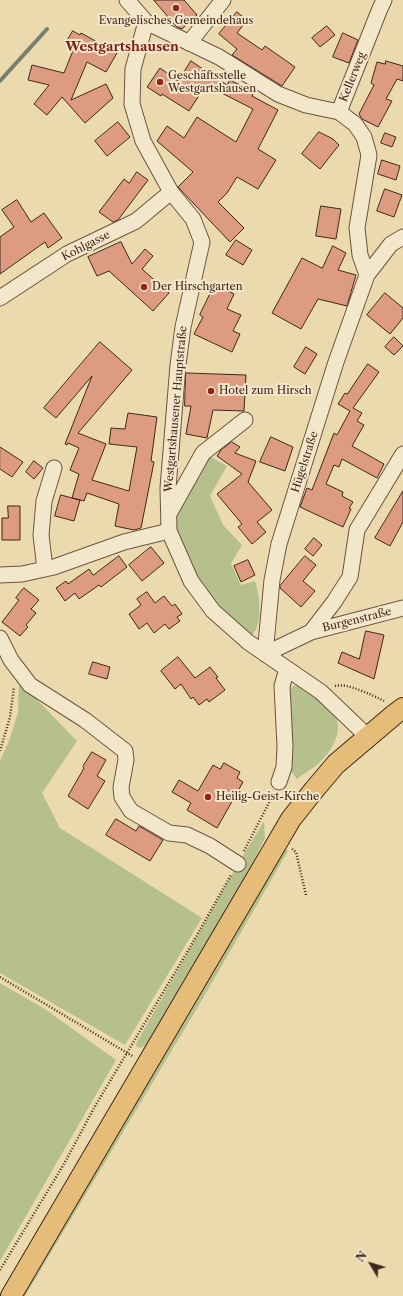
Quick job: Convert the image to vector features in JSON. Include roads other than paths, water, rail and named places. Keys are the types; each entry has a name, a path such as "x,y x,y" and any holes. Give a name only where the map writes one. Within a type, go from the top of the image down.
{"main road":[{"path":"11,1296 291,819 336,764 399,711"}],"street":[{"path":"127,0 146,22"},
{"path":"189,43 223,0"},
{"name":"Kellerweg","path":"146,22 219,57 278,94 306,104 339,112 378,11 384,0"},
{"name":"Westgartshausener Hauptstraße","path":"146,22 133,69 132,104 143,140 171,192 193,219 202,242 191,286 182,335 169,481 169,531 191,581 213,611 248,642 321,692 368,737"},
{"path":"339,112 355,124 364,137 369,155 357,228 360,256 367,275"},
{"name":"Kohlgasse","path":"0,298 67,254 136,221 171,192"},
{"name":"Hügelstraße","path":"264,654 272,580 279,544 336,362 367,275 391,244 403,237"},
{"path":"169,515 203,452 245,420"},
{"path":"311,632 334,602 350,577 357,530 403,454"},
{"path":"45,569 41,536 42,522 44,501 54,468"},
{"path":"0,575 22,574 54,567 124,542 169,531"},
{"name":"Burgenstraße","path":"264,654 311,632 403,608"},
{"path":"0,638 11,660 30,685 85,720 125,751 126,760 121,787 122,796 131,811 169,833 187,835 210,846 238,864"},
{"path":"279,782 284,767 285,746 282,686 286,669"}],"waterway":[{"path":"0,81 47,29"}],"place":[{"name":"Evangelisches Gemeindehaus","path":"176,8"},
{"name":"Geschäftsstelle Westgartshausen","path":"160,82"},
{"name":"Der Hirschgarten","path":"144,287"},
{"name":"Hotel zum Hirsch","path":"211,391"},
{"name":"Heilig-Geist-Kirche","path":"208,797"}],"district":[{"name":"Westgartshausen","path":"122,47"}]}
